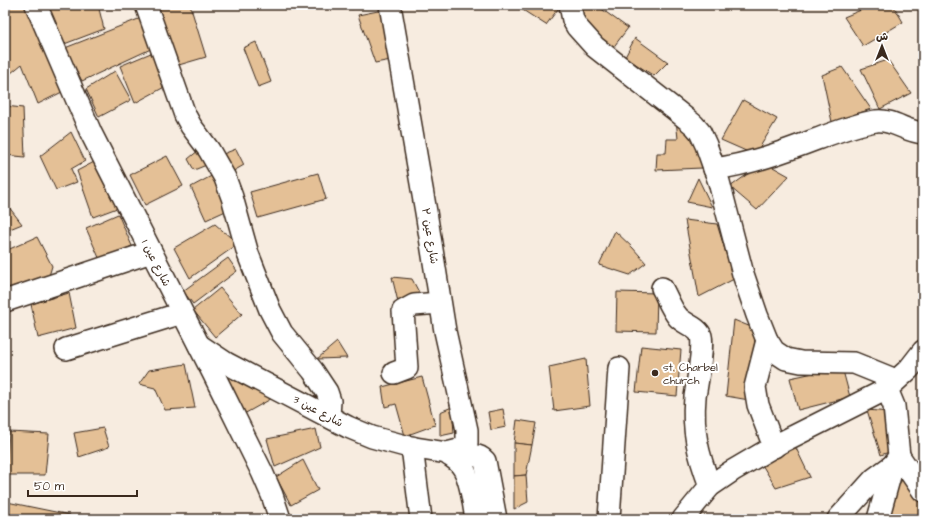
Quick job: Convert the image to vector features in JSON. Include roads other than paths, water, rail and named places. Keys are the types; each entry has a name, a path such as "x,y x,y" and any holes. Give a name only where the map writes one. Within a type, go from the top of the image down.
{"street":[{"name":"شارع عين 1","path":"36,5 91,133 262,472 280,519"},
{"path":"146,5 185,115 209,150 225,178 248,254 270,310 282,333 313,371 326,392 330,401 328,416"},
{"name":"شارع عين ٣","path":"390,5 445,331 468,437 467,443 459,450 454,458"},
{"path":"570,5 573,20 577,27 595,47 697,129 706,144 728,216 743,274 767,340 774,351 786,359 817,363 854,363 891,385"},
{"path":"714,169 759,160 850,127 878,121 892,123 911,131 923,133"},
{"path":"5,302 151,252"},
{"path":"662,288 678,317 698,332 701,337 702,346 695,398 694,430 700,457 710,486"},
{"path":"394,373 407,368 403,311 414,305 440,303"},
{"path":"66,349 182,313"},
{"path":"767,340 755,387 758,405 774,447"},
{"name":"شارع عين 3","path":"199,345 226,363 372,437 454,458"},
{"path":"683,519 710,486 732,471 774,447 891,385 909,369 923,351"},
{"path":"609,519 619,368"},
{"path":"878,519 896,460 894,406 891,385"},
{"path":"412,447 421,519"},
{"path":"454,458 476,456 480,457 486,465 496,519"},
{"path":"480,457 492,519"},
{"path":"454,458 467,475 476,519"},
{"path":"896,460 923,491"},
{"path":"838,519 874,479 896,460"}],"place":[{"name":"st. Charbel church","path":"655,373"}]}
